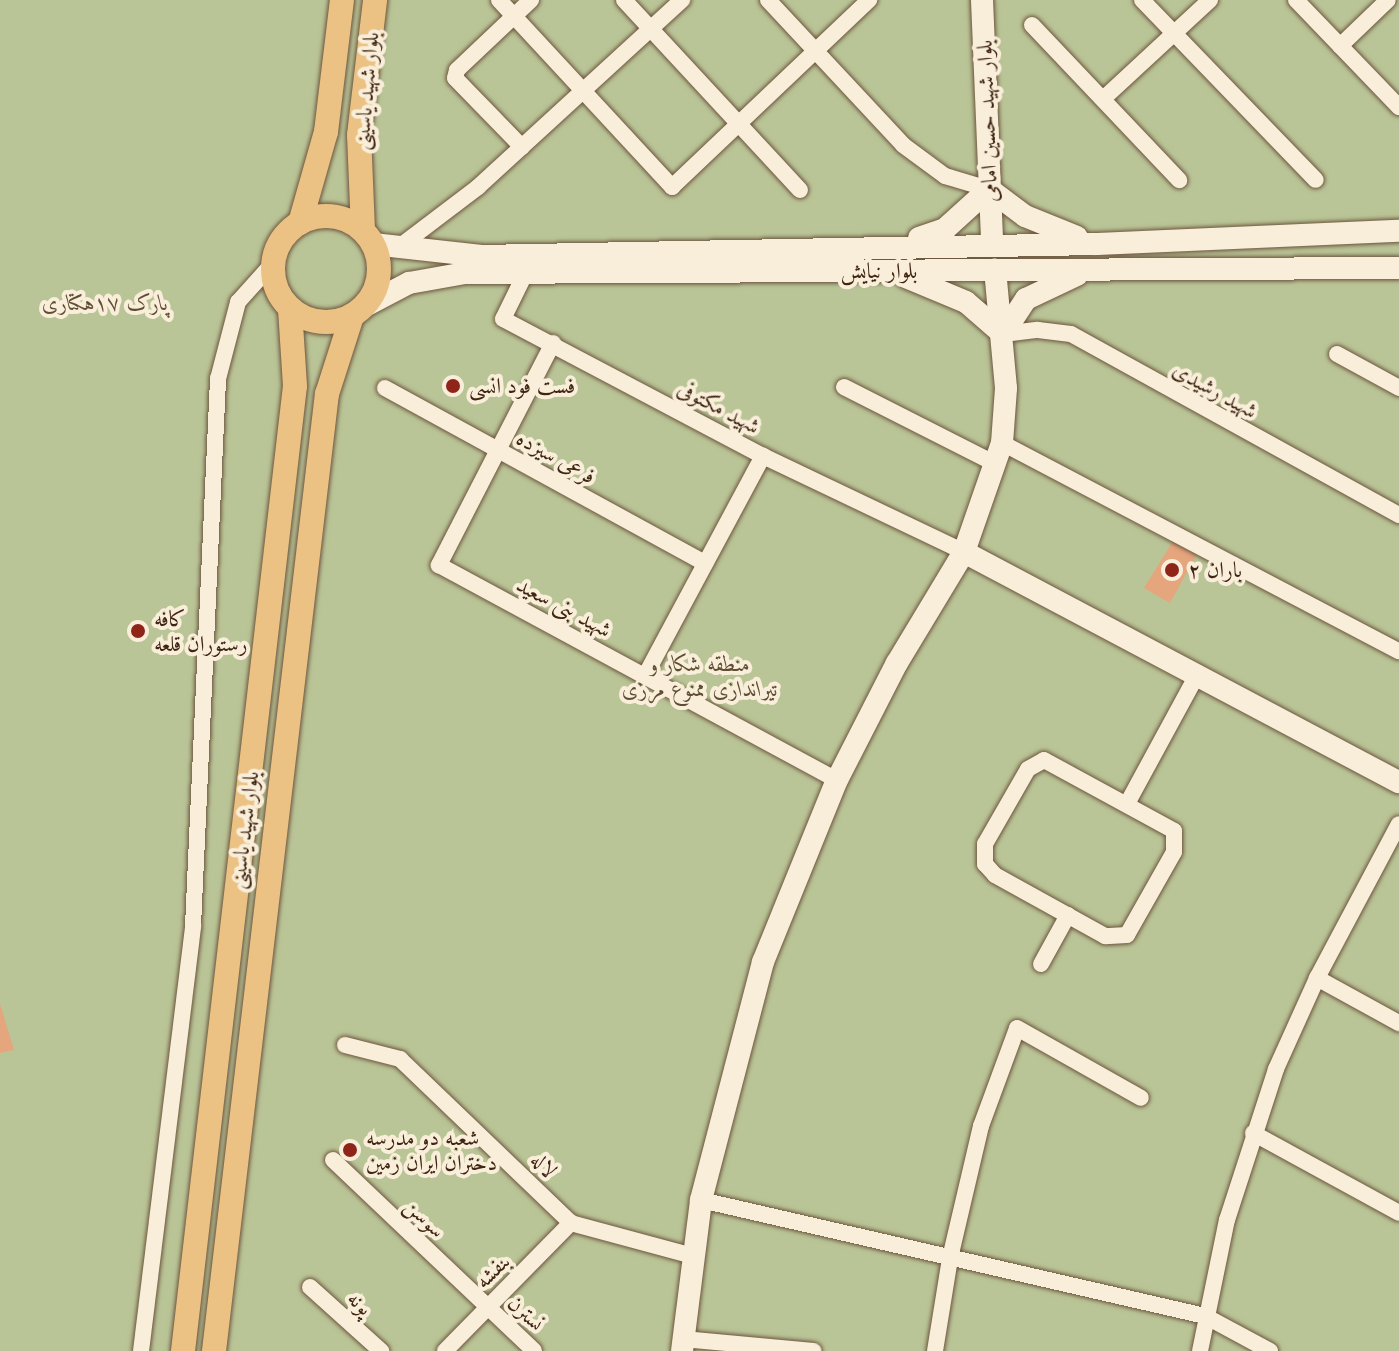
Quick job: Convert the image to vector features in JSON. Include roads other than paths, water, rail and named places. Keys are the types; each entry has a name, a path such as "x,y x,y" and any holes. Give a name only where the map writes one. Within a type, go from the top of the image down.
{"main road":[{"name":"بلوار شهید یاسینی","path":"300,223 326,132 342,0"},
{"name":"بلوار شهید یاسینی","path":"368,237 359,135 375,0"},
{"name":"بلوار شهید حسین امامی","path":"982,0 992,243"},
{"path":"887,247 945,229 989,189 1025,216 1097,244"},
{"path":"333,216 368,237 379,276 359,311 320,322 290,308 280,295 273,263 278,246 300,223 333,216"},
{"name":"بلوار نیایش","path":"663,262 887,247 992,243 1097,244 1399,231"},
{"name":"بلوار نیایش","path":"368,237 399,247 481,256 889,272 1399,268"},
{"name":"بلوار نیایش","path":"359,311 409,283 465,273 526,272 624,262"},
{"path":"1003,334 1014,312 1041,288 1099,269"},
{"path":"683,1345 701,1200 763,962 837,780 964,552 999,453 1003,334 995,270"},
{"path":"889,272 948,291 987,317 1003,334"},
{"name":"بلوار شهید یاسینی","path":"183,1351 295,386 290,308"},
{"name":"بلوار شهید یاسینی","path":"214,1351 327,394 359,311"},
{"path":"964,552 1198,673 1399,782"}],"street":[{"path":"499,0 672,187 869,0"},
{"path":"522,147 455,78 457,70 531,0"},
{"path":"624,0 800,190"},
{"path":"399,247 522,147 682,0"},
{"path":"768,0 903,145 945,176 989,189"},
{"path":"1142,0 1316,180"},
{"path":"1103,99 1210,0"},
{"path":"1296,0 1399,107"},
{"path":"1340,46 1388,0"},
{"path":"1032,25 1179,180"},
{"path":"141,1351 193,926 218,379 238,302 273,263"},
{"name":"شهید مکتوفی","path":"526,272 503,319 763,456 964,552"},
{"name":"شهید رشیدی","path":"1003,334 1038,330 1071,334 1399,515"},
{"path":"498,451 553,343"},
{"path":"1337,354 1399,388"},
{"path":"844,387 999,453 1399,651"},
{"name":"فرعی سیزده","path":"385,388 705,563"},
{"name":"شهید بنی سعید","path":"498,451 439,565 837,780"},
{"path":"645,676 763,456"},
{"path":"1128,802 1198,673"},
{"path":"1038,761 1056,763 1128,802 1170,826 1176,838 1137,924 1127,935 1112,938 989,870 985,844 1038,761"},
{"path":"1200,1351 1205,1316 1253,1133 1317,978 1399,824"},
{"path":"1041,964 1068,915"},
{"path":"1317,978 1399,1023"},
{"path":"935,1351 950,1258 981,1126 1017,1028 1141,1098"},
{"name":"لاله","path":"345,1045 400,1059 571,1223 693,1256"},
{"path":"1253,1133 1399,1213"},
{"name":"سوسن","path":"333,1160 487,1307"},
{"path":"701,1200 1205,1316 1270,1351"},
{"name":"بنفشه","path":"445,1351 571,1223"},
{"name":"پونه","path":"310,1287 381,1351"},
{"name":"نسترن","path":"487,1307 534,1351"},
{"path":"683,1345 813,1351"}],"place":[{"name":"فست فود انسی","path":"453,386"},
{"name":"باران ۲","path":"1172,570"},
{"name":"کافه رستوران قلعه","path":"138,631"},
{"name":"شعبه دو مدرسه دختران ایران زمین","path":"350,1150"}],"park label":[{"name":"پارک ۱۷هکتاری","path":"105,303"},
{"name":"منطقه شکار و تیراندازی ممنوع مرزی","path":"700,676"}]}
